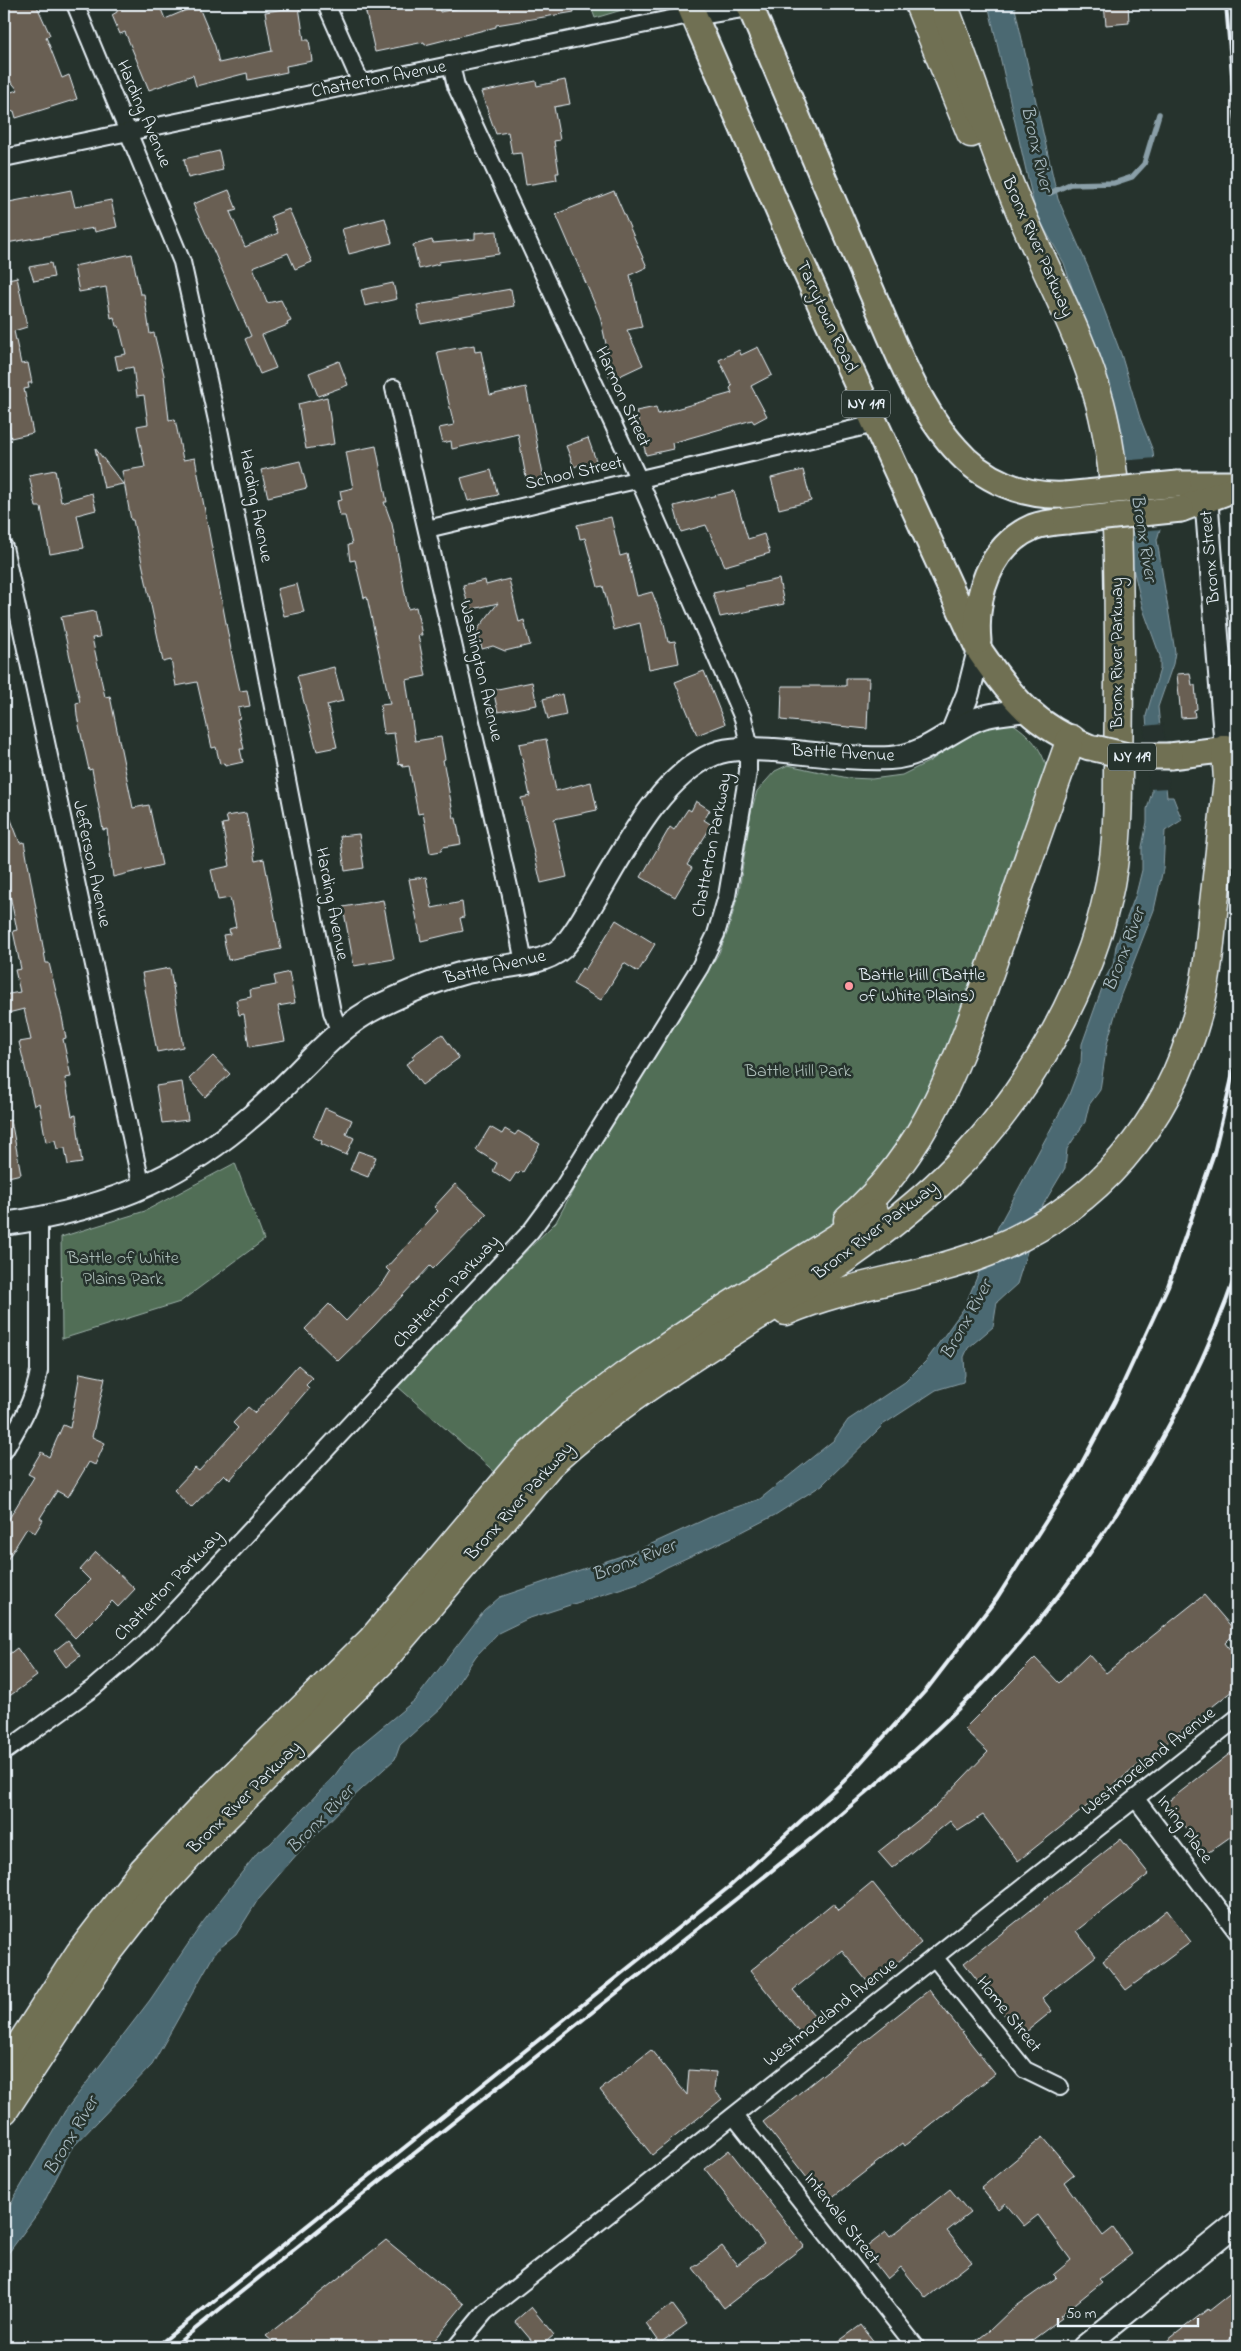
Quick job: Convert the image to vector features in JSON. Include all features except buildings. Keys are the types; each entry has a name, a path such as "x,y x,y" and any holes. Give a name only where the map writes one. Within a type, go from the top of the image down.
{"highway":[{"name":"Bronx River Parkway","path":"4,2070 85,1946 143,1872 208,1802 372,1640 524,1460 573,1415 619,1380 799,1262 866,1221 917,1180 959,1139 1000,1087 1036,1030 1066,970 1088,910 1100,846 1103,798 1102,564 1098,487 1090,428 1081,393 1063,345 1004,216 919,4"},
{"name":"Bronx River Parkway","path":"4,2110 108,1952 178,1865 381,1662 549,1465 601,1420 709,1345 820,1275 904,1214 949,1174 995,1124 1034,1068 1066,1008 1095,937 1111,880 1118,814 1118,582 1114,486 1105,422 1085,357 1012,192 942,4"},
{"path":"799,1262 859,1211 886,1183 907,1155 941,1095 1083,744"},
{"path":"709,1345 821,1297 965,1261 1016,1240 1064,1212 1100,1183 1146,1130 1173,1082 1191,1036 1208,965 1232,749"}],"main road":[{"name":"NY 119","path":"749,4 880,311 934,420 955,449 968,462 994,479 1033,494 1065,495 1178,484 1206,492 1237,484"},
{"name":"Tarrytown Road","path":"692,9 797,253 979,650 1000,681 1025,710 1038,721 1083,744"},
{"path":"979,650 979,604 986,578 996,557 1026,530 1035,526 1067,520 1181,509 1206,492 1237,488"},
{"name":"NY 119","path":"1083,744 1128,756 1170,756 1232,749"}],"street":[{"name":"Harding Avenue","path":"75,4 182,262 220,434 332,1012 340,1033"},
{"path":"326,4 361,83"},
{"name":"Chatterton Avenue","path":"4,158 451,65 692,9 755,4"},
{"name":"Harmon Street","path":"451,65 460,95 638,480 740,710 746,729 749,749"},
{"name":"Washington Avenue","path":"394,388 508,881 524,963"},
{"name":"School Street","path":"427,529 875,424"},
{"name":"Bronx Street","path":"1206,492 1232,749"},
{"name":"Jefferson Avenue","path":"4,547 142,1188"},
{"path":"953,731 968,694 979,650"},
{"name":"Battle Avenue","path":"4,1224 39,1219 93,1206 142,1188 193,1162 233,1133 340,1033 375,1008 416,990 468,972 548,957 569,940 639,827 682,774 715,754 749,749 870,758 900,757 926,749 953,731 980,718 1025,710"},
{"name":"Chatterton Parkway","path":"4,1752 93,1688 145,1642 500,1265 548,1210 700,967 716,934 727,896 748,772 749,749"},
{"path":"5,1449 25,1414 39,1371 39,1219"},
{"name":"Westmoreland Avenue","path":"456,2347 486,2312 1237,1718"},
{"name":"Irving Place","path":"1136,1799 1237,1932"},
{"name":"Home Street","path":"934,1956 1025,2070 1060,2087"},
{"name":"Intervale Street","path":"734,2116 916,2347"},
{"path":"1088,2346 1237,2223"}],"green space":[{"path":"590,4 634,4 632,7 595,18"},
{"name":"Battle Hill Park","path":"1012,723 1026,734 1037,747 1045,761 1049,779 959,1036 884,1175 825,1234 496,1473 397,1386 506,1271 556,1222 584,1170 719,953 728,931 739,891 751,812 757,791 775,771 788,765 848,778 872,779 902,775 930,761 985,724"},
{"name":"Battle of White Plains Park","path":"235,1163 264,1240 180,1302 62,1339 61,1237 145,1211"}],"water":[{"name":"Bronx River","path":"988,4 1014,4 1058,199 1088,267 1121,354 1140,418 1153,451 1160,529 1157,540 1175,652 1173,664 1158,707 1167,797 1173,797 1182,820 1165,831 1163,869 1154,910 1120,997 1107,1044 1100,1090 1089,1105 1085,1122 1067,1149 1065,1168 1040,1210 1017,1284 997,1302 993,1327 968,1348 964,1357 965,1375 963,1382 936,1390 884,1424 822,1485 775,1515 667,1567 641,1582 527,1619 498,1633 476,1656 441,1708 400,1745 395,1759 351,1799 298,1853 259,1898 236,1935 216,1951 152,2065 71,2149 40,2210 4,2259 4,2215 65,2111 150,2000 203,1922 258,1852 270,1844 335,1775 352,1752 415,1700 484,1611 500,1597 636,1551 719,1513 760,1499 834,1440 848,1420 905,1382 926,1361 964,1308 998,1227 1068,1097 1081,1063 1082,1044 1106,977 1113,965 1116,946 1136,894 1142,870 1142,847 1147,822 1147,809 1152,792 1146,716 1160,669 1160,656 1143,609 1132,564 1128,532 1078,306 1064,263 1036,214"}],"pier":[{"path":"1156,458 1163,529 1125,532 1119,461"},
{"path":"1163,724 1169,788 1149,789 1144,726"}],"waterway":[{"name":"Bronx River","path":"1050,193 1070,184 1114,183 1132,177 1144,164 1159,114"}],"railway":[{"path":"1226,4 1237,133"},
{"path":"156,2347 729,1887 844,1781 927,1689 997,1598 1076,1474 1115,1401 1168,1286 1214,1153 1237,1057"},
{"path":"173,2347 792,1855 917,1748 957,1710 1001,1664 1044,1614 1084,1561 1121,1506 1156,1449 1187,1390 1214,1331 1237,1271"}],"place":[{"name":"Battle Hill (Battle of White Plains)","path":"849,986"}]}
